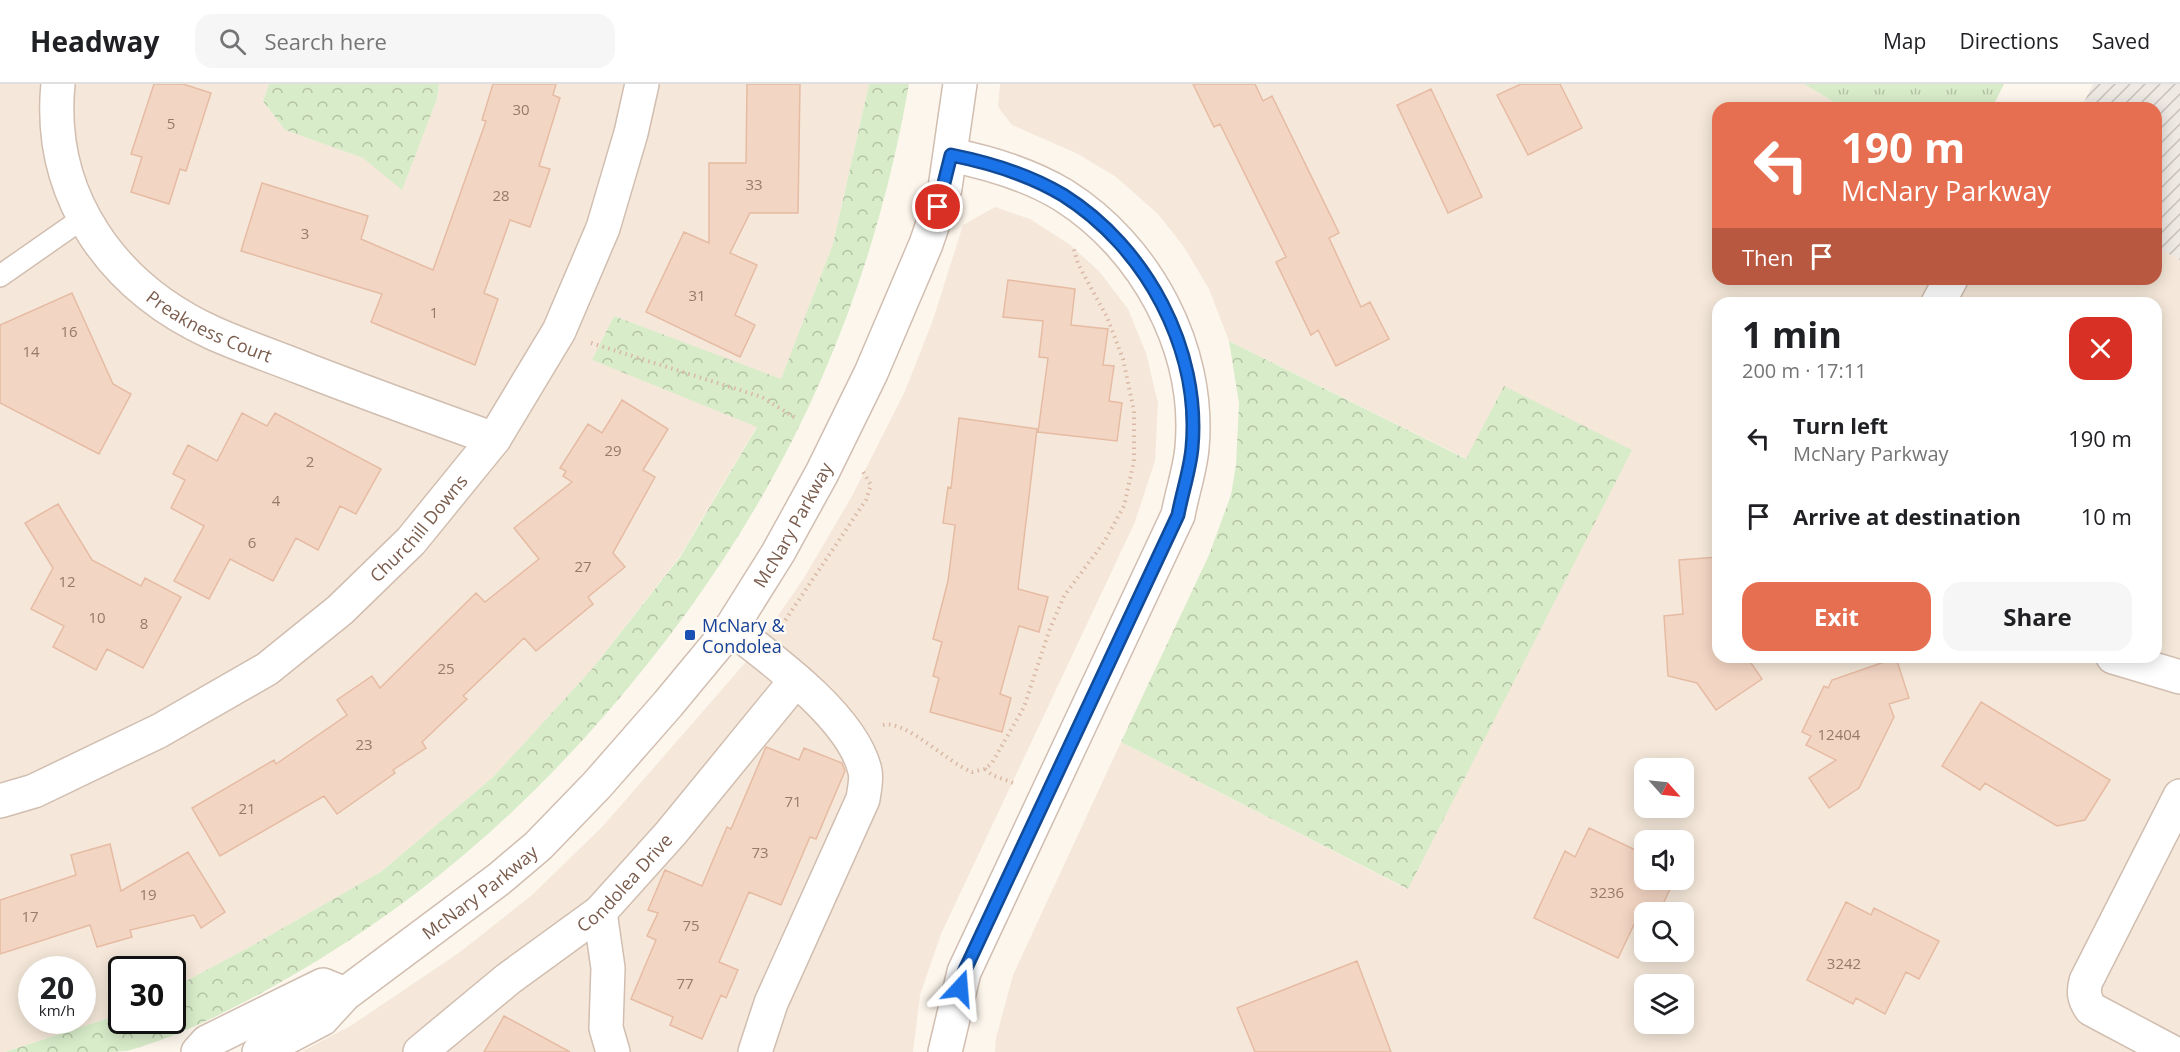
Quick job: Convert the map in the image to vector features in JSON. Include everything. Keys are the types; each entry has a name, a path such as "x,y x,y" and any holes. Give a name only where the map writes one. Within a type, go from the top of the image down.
{"street":[{"name":"Preakness Court","path":"58,84 57,140 64,173 83,218 96,238 133,278 181,315 212,332 377,398 495,439"},
{"name":"Churchill Downs","path":"0,801 34,791 159,732 267,669 340,610 411,541 495,439 560,331 603,228 631,134 642,84"},
{"name":"McNary Parkway","path":"259,1052 322,1019 345,994 499,879 538,846 597,786 731,628 778,553 822,473 871,373 926,244 945,188 960,84"},
{"path":"945,1052 964,972 1178,515 1192,447 1189,378 1173,325 1146,276 1110,234 1087,212 1035,180 984,162 951,155"},
{"path":"731,628 796,680 852,738 866,773 863,799 771,1003 755,1052"},
{"path":"2133,663 2180,677"},
{"name":"Condolea Drive","path":"420,1052 508,979 600,912 670,833 796,680"},
{"path":"2172,1052 2101,1016 2085,1001 2086,981 2180,796"},
{"path":"600,912 608,968 606,1028 613,1052"},
{"path":"198,1052 207,1042 323,985 345,994"}],"lane":[{"path":"0,276 83,218"}],"path":[{"path":"873,728 896,724 942,757 972,772 985,769 992,763 1024,707 1049,631 1064,596 1104,542 1124,506 1134,461 1134,411 1128,375 1115,335 1072,250 1076,232 1087,212"},
{"path":"560,331 762,398 797,419"},
{"path":"762,651 796,606 866,500 871,485 862,469"}],"shaded area":[{"path":"0,84 269,84 263,101 285,130 363,158 402,189 437,99 439,84 869,84 833,244 781,380 614,316 592,360 757,426 680,556 592,669 493,777 382,871 186,981 186,956 108,956 108,1018 96,1022 96,956 18,956 18,1034 60,1034 0,1052"},
{"path":"1000,84 1804,84 1834,102 1712,102 1712,285 2162,285 2162,250 2180,260 2180,1052 995,1052 996,1038 1013,975 1121,742 1407,889 1467,459 1229,341 1209,289 1184,247 1158,214 1116,177 1078,154 1012,125 998,107"},
{"path":"2093,84 2180,84 2180,260 2162,250 2162,102 2084,102"},
{"path":"995,207 1030,219 1069,244 1099,271 1128,309 1146,353 1158,403 1155,461 1135,522 941,934 920,995 913,1052 301,1052 352,1025 460,952 532,895 603,826 745,663 804,578 852,496 905,391 933,320 963,225"}],"green space":[{"path":"269,84 439,84 437,99 402,190 363,158 285,130 263,101"},
{"path":"869,84 909,84 891,172 867,257 838,339 804,417 764,493 719,566 668,638 579,744 511,813 438,876 361,933 320,959 251,999 186,1030 186,981 382,871 493,777 592,669 680,557 757,427 592,360 614,316 781,379 833,244"},
{"path":"1804,84 2004,84 1995,102 1834,102"},
{"path":"1229,341 1466,459 1504,386 1632,450 1408,889 1121,742 1209,555 1231,495 1236,465 1239,403"},
{"path":"108,1018 108,1034 176,1034 127,1051 5,1052 60,1034 96,1034 96,1022"}],"building":[{"path":"154,84 183,84 211,93 186,171 180,169 169,204 131,192 142,157 131,154"},
{"path":"493,84 556,84 553,95 560,98 539,166 550,169 530,227 510,220 484,293 498,299 475,365 371,322 382,294 241,251 262,183 368,216 361,239 433,270 486,121 482,120"},
{"path":"747,84 800,84 798,213 750,213 730,253 757,265 735,315 755,325 740,357 646,312 684,232 709,243 709,163 746,163"},
{"path":"1193,84 1255,84 1263,101 1272,96 1339,233 1329,238 1361,307 1370,302 1389,339 1336,366 1318,330 1311,335 1276,262 1286,257 1220,124 1214,127"},
{"path":"1521,84 1560,84 1582,128 1528,155 1497,95"},
{"path":"1431,89 1482,197 1448,213 1397,105"},
{"path":"1008,280 1075,289 1071,325 1108,329 1103,365 1114,366 1109,401 1122,403 1117,441 1038,432 1048,358 1039,357 1043,321 1003,317"},
{"path":"72,293 113,384 131,394 99,454 0,403 0,325"},
{"path":"622,400 668,429 643,470 655,477 613,553 625,567 588,597 593,604 536,651 524,638 463,696 467,699 422,742 426,748 393,770 395,773 337,814 324,796 220,856 192,808 274,760 276,764 347,715 337,700 372,676 380,688 476,593 485,602 539,559 514,528 572,482 563,476 566,471 560,468 588,424 602,433"},
{"path":"242,413 267,426 275,413 381,469 356,514 340,506 318,550 296,538 273,581 230,559 209,599 174,581 204,526 171,508 185,480 173,474 188,445 217,461"},
{"path":"959,418 1037,429 1018,589 1048,597 1039,632 1019,626 1000,694 1011,698 1002,732 930,712 939,678 933,676 942,642 933,639 948,581 955,525 943,523 948,487 951,488"},
{"path":"58,504 92,560 141,586 145,578 181,597 143,668 107,649 96,670 53,647 64,626 31,609 53,568 25,523"},
{"path":"1712,557 1712,663 1751,663 1762,679 1716,710 1697,683 1668,676 1664,616 1683,614 1679,560"},
{"path":"1881,663 1898,663 1909,698 1889,704 1894,717 1859,788 1829,808 1809,778 1836,760 1806,745 1811,736 1802,732 1824,686 1828,688 1832,680"},
{"path":"1981,702 2110,780 2085,820 2057,826 1985,783 1980,790 1942,766"},
{"path":"766,747 799,760 804,748 842,763 845,771 816,839 810,837 781,905 749,892 719,962 738,970 726,998 721,995 702,1039 670,1025 673,1017 631,999 656,940 647,936 658,913 648,910 665,870 702,886 727,827 731,829"},
{"path":"1589,828 1634,849 1634,890 1670,890 1664,902 1634,902 1634,925 1618,958 1534,918 1565,851 1575,857"},
{"path":"110,844 121,891 188,852 225,912 201,928 194,915 130,930 132,937 97,947 90,925 0,954 0,900 76,875 71,855"},
{"path":"1846,902 1871,915 1874,908 1939,941 1919,979 1906,972 1885,1014 1856,998 1853,1004 1807,980"},
{"path":"1357,961 1391,1052 1255,1052 1237,1008"},
{"path":"504,1016 570,1052 484,1052"}],"place":[{"name":"McNary & Condolea","path":"690,635"}],"route":[{"path":"938,207 945,188 951,155 1008,169 1035,180 1063,195 1087,212 1110,234 1146,276 1173,325 1189,378 1192,447 1178,515 964,972 960,988"}]}
